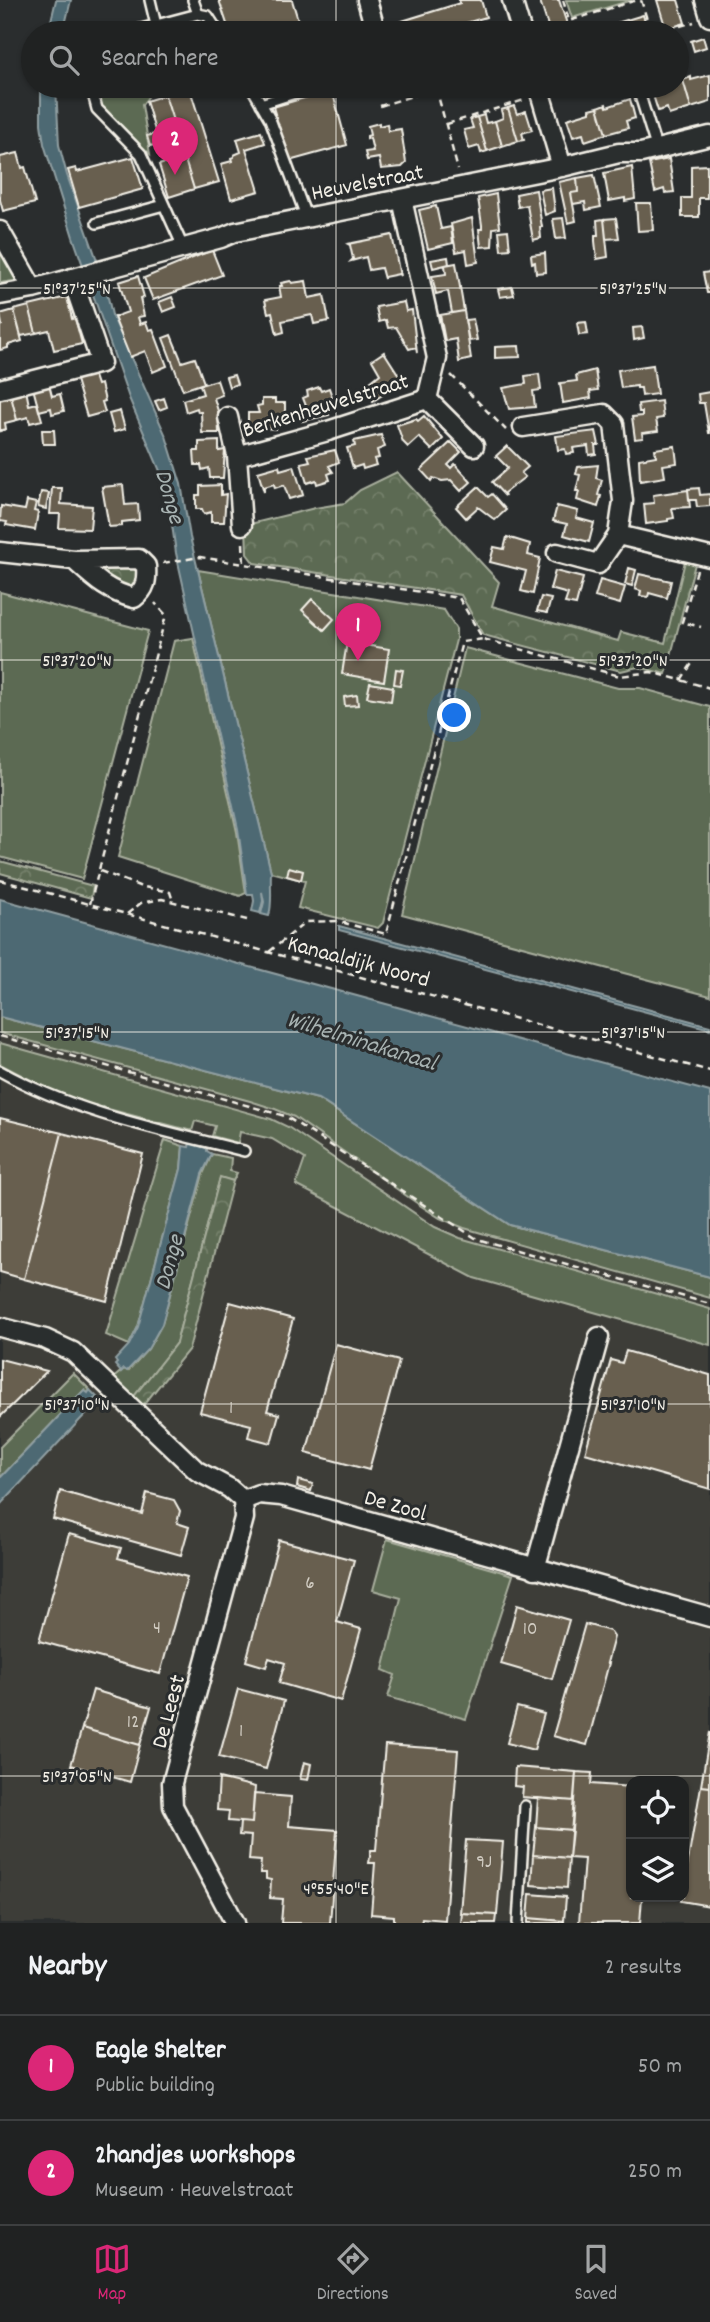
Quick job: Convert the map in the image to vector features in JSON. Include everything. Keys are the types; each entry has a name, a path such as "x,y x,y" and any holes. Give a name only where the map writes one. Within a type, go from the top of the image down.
{"street":[{"path":"367,0 373,21"},
{"path":"512,0 514,21"},
{"path":"703,19 705,0"},
{"path":"541,98 562,167"},
{"name":"Heuvelstraat","path":"0,295 33,289 235,232 562,167 619,153 657,150 710,136"},
{"name":"Berkenheuvelstraat","path":"402,199 437,358 427,399"},
{"path":"0,232 33,289"},
{"path":"0,389 101,363 72,278"},
{"name":"Berkenheuvelstraat","path":"427,399 474,446"},
{"name":"Berkenheuvelstraat","path":"237,456 427,399"},
{"path":"523,427 604,414 614,424 623,502 618,535 598,564 556,554"},
{"name":"Berkenheuvelstraat","path":"228,417 237,456 242,525"},
{"path":"618,535 705,556"},
{"path":"0,552 74,560 139,559 146,566 147,579 143,591 134,598 117,594 74,560"},
{"path":"0,1327 46,1339 73,1352 197,1471 229,1488 243,1500"},
{"path":"535,1569 599,1337"},
{"name":"De Zool","path":"243,1500 259,1494 281,1496 710,1617"},
{"name":"De Leest","path":"236,1923 173,1806 172,1783 244,1518 243,1500"}],"lane":[{"path":"149,0 155,21"},
{"path":"193,0 198,14"},
{"path":"171,21 198,14 208,16 211,21"},
{"path":"94,98 97,109 141,154 183,247"},
{"path":"258,98 270,119 307,219"},
{"path":"261,104 279,98"},
{"path":"641,98 657,150"},
{"path":"97,223 164,205"},
{"path":"0,1071 19,1082 101,1115 244,1151"},
{"path":"517,1923 525,1806"}],"path":[{"path":"563,0 569,21 639,0 647,21"},
{"path":"380,106 405,98"},
{"path":"438,98 463,187"},
{"path":"445,124 517,98"},
{"path":"433,374 451,374 506,430 523,427"},
{"path":"242,525 244,564"},
{"path":"701,627 682,621 705,556"},
{"path":"171,562 200,558 459,598 483,639"},
{"path":"90,904 166,615 143,591"},
{"path":"269,952 306,922 337,921 386,934 462,642 483,639 620,676 651,672 710,688"},
{"path":"681,680 693,662"},
{"path":"99,870 139,886 170,892 173,901"},
{"name":"Kanaaldijk Noord","path":"0,880 710,1070"},
{"path":"127,914 141,903 162,898 247,920"},
{"path":"0,1036 285,1116 477,1239 710,1304"}],"shaded area":[{"path":"0,1024 297,1103 710,1293 710,1923 0,1923"}],"green space":[{"path":"566,0 632,0 572,18"},
{"path":"99,98 147,98 142,105 150,154 104,114"},
{"path":"0,243 20,280 0,283"},
{"path":"397,472 499,582 492,606 618,641 621,632 665,643 686,557 696,560 666,674 638,667 621,671 483,635 461,595 254,563 247,554 246,525 345,503 360,490"},
{"path":"88,566 131,566 139,573 141,584 128,591"},
{"path":"198,570 444,610 456,629 456,640 383,923 378,928 298,908 305,881 271,872"},
{"path":"0,592 148,631 82,879 0,857"},
{"path":"193,638 237,832 246,893 240,896 118,857 174,641"},
{"path":"465,648 618,688 640,688 710,707 710,996 402,914"},
{"path":"0,861 93,886 91,898 0,873"},
{"path":"0,1017 318,1099 510,1225 710,1277 710,1298 464,1228 421,1206 294,1117 250,1101 0,1033"},
{"path":"0,1043 271,1119 288,1127 435,1227 460,1238 710,1309 710,1345 474,1278 296,1185 305,1159 272,1139 240,1132 238,1143 212,1136 215,1126 195,1121 192,1131 89,1104 50,1090 0,1064"},
{"path":"165,1140 183,1146 181,1169 138,1327 129,1345 106,1335"},
{"path":"212,1154 231,1158 230,1171 237,1173 233,1181 220,1178 176,1343 132,1399 111,1380 124,1369 128,1371 148,1349 162,1324 203,1174"},
{"path":"220,1177 233,1181 189,1349 141,1408 132,1399 176,1343"},
{"path":"73,1373 90,1390 88,1393 84,1390 0,1478 0,1447"},
{"path":"387,1539 513,1575 466,1719 388,1697 395,1675 383,1670 401,1598 373,1590"}],"water":[{"path":"56,0 71,0 66,21 51,21"},
{"name":"Donge","path":"41,98 57,98 59,145 104,280 112,315 166,436 181,484 190,537 271,872 269,916 261,914 264,902 262,892 260,913 252,911 253,894 247,894 238,829 176,553 168,496 129,398 73,237 44,144"},
{"name":"Wilhelminakanaal","path":"0,899 710,1092 710,1277 510,1225 318,1099 0,1017"},
{"path":"339,926 710,1026 710,1029 339,930"},
{"name":"Donge","path":"190,1143 207,1148 212,1154 202,1174 162,1324 148,1349 127,1371 124,1369 121,1372 115,1365 115,1360 129,1345 138,1327 181,1169 183,1146 189,1147"},
{"path":"84,1390 88,1393 90,1390 97,1397 94,1399 97,1402 0,1505 0,1478"}],"building":[{"path":"219,0 292,0 298,21 226,21"},
{"path":"459,0 481,0 486,17 473,21 402,21 460,3"},
{"path":"559,0 566,21 546,21 540,1"},
{"path":"657,0 678,0 684,21 664,21"},
{"path":"643,15 645,21 623,21"},
{"path":"703,37 706,47 694,51 691,41"},
{"path":"710,75 710,102 691,108 688,98 689,78 691,80"},
{"path":"166,98 193,98 219,182 194,189"},
{"path":"166,98 194,189 169,197 159,165 165,163 146,101"},
{"path":"304,98 334,98 347,145 289,161 273,107"},
{"path":"654,98 688,98 691,108 669,115 667,108 658,111"},
{"path":"630,99 635,118 626,121 628,128 606,134 598,107 606,104 607,107"},
{"path":"514,106 517,114 526,111 532,130 522,133 524,140 518,141 508,108"},
{"path":"598,107 606,134 585,141 583,134 573,137 567,119"},
{"path":"508,108 518,141 502,146 495,121 503,118 501,110"},
{"path":"484,115 486,123 495,121 502,146 487,151 477,117"},
{"path":"477,117 487,151 481,153 479,146 469,149 464,130 473,128 470,119"},
{"path":"379,123 379,126 387,124 388,131 401,129 406,163 402,167 381,169 379,158 367,160 365,152 373,151 370,138 367,139 370,135 368,126"},
{"path":"261,132 265,143 246,149 259,191 231,199 221,164 232,161 234,155 241,152 237,139"},
{"path":"155,134 158,144 150,146 147,136"},
{"path":"18,153 22,168 25,167 35,203 3,211 0,200 0,157"},
{"path":"133,157 143,189 79,207 68,170 76,168 77,172"},
{"path":"669,159 674,192 665,193 664,189 655,192 649,163"},
{"path":"707,165 707,198 699,198 699,217 682,217 682,198 691,198 691,166"},
{"path":"632,167 635,199 609,201 604,173"},
{"path":"594,175 601,207 586,210 585,202 573,204 571,193 578,192 577,178"},
{"path":"577,178 578,192 571,193 576,221 568,223 559,182"},
{"path":"552,188 555,211 545,215 540,190"},
{"path":"536,190 542,227 541,238 533,240 527,205 518,207 516,194"},
{"path":"496,194 500,227 493,228 492,246 481,247 479,229 482,229 482,225 478,198"},
{"path":"636,203 651,203 653,230 638,231"},
{"path":"436,206 441,229 451,227 453,243 428,249 419,210"},
{"path":"472,218 478,262 468,264 466,250 456,252 451,224"},
{"path":"563,218 566,238 556,239 553,219"},
{"path":"616,218 619,238 606,239 604,219"},
{"path":"604,219 608,257 597,259 597,220"},
{"path":"508,230 510,249 501,250 499,231"},
{"path":"392,235 400,276 399,274 384,279 381,268 369,270 366,257 351,261 353,259 348,244"},
{"path":"212,250 222,275 153,300 144,278"},
{"path":"545,253 546,272 536,273 531,255"},
{"path":"448,257 449,264 433,268 431,260"},
{"path":"456,263 464,311 452,313 448,291 436,294 432,276 446,274 445,265"},
{"path":"710,272 710,293 707,293 703,273"},
{"path":"138,276 144,297 140,298 144,316 138,317 140,324 146,322 149,330 153,329 167,366 153,372 145,351 130,357 114,317 128,312 119,282"},
{"path":"291,281 306,281 309,298 324,295 329,321 314,324 312,315 282,321 284,332 277,334 272,312 268,313 265,300 281,297 279,286"},
{"path":"512,287 514,295 500,297 498,289"},
{"path":"67,297 82,344 54,350 49,330 36,333 29,306"},
{"path":"172,297 176,307 163,312 159,302"},
{"path":"404,302 406,311 412,310 417,353 416,347 409,349 396,327 388,328 386,320 379,322 376,307"},
{"path":"29,306 36,333 21,336 14,310"},
{"path":"14,310 22,341 0,350 0,314"},
{"path":"464,311 471,359 459,362 456,339 445,341 440,315"},
{"path":"473,319 477,340 469,341 465,320"},
{"path":"586,322 588,334 579,335 577,323"},
{"path":"642,327 644,338 634,340 633,328"},
{"path":"171,335 182,362 195,358 204,383 183,390 163,338"},
{"path":"519,346 520,357 495,358 495,347"},
{"path":"384,352 400,377 388,385 391,389 373,401 364,387 380,374 372,360"},
{"path":"653,365 657,394 642,396 641,388 637,386 621,388 618,370"},
{"path":"595,370 598,390 590,391 591,398 563,403 560,383 577,381 576,375"},
{"path":"93,373 97,385 101,384 105,412 87,417 76,380"},
{"path":"539,374 541,390 533,391 535,407 509,409 503,388 526,384 525,376"},
{"path":"234,375 237,384 229,387 226,377"},
{"path":"217,380 222,395 214,398 218,411 219,433 202,433 201,412 198,412 197,408 186,412 183,400 203,394 200,385"},
{"path":"49,384 52,396 60,394 64,411 52,414 51,408 39,411 33,388"},
{"path":"319,387 321,391 329,388 336,408 327,410 329,415 302,421 298,409 306,406 303,398 308,396 307,391"},
{"path":"26,390 29,405 37,403 42,420 30,423 28,417 17,420 11,396"},
{"path":"710,392 709,433 704,403 699,403 698,394"},
{"path":"11,396 17,420 5,423 6,429 0,431 0,399"},
{"path":"164,398 167,407 159,410 155,401"},
{"path":"262,399 275,399 275,403 285,403 285,424 276,424 276,429 248,427 248,413 259,413 257,406 262,405"},
{"path":"661,401 663,418 656,419 658,431 642,433 643,438 635,439 632,417 642,416 638,404"},
{"path":"120,411 125,429 114,432 109,414"},
{"path":"424,416 443,439 432,450 419,437 408,447 403,442 397,425 416,419 418,421"},
{"path":"42,430 54,430 55,444 43,444"},
{"path":"596,431 599,445 595,445 596,454 589,455 588,446 573,448 574,453 566,454 565,449 558,450 556,436"},
{"path":"381,435 385,447 377,450 379,458 374,459 376,465 363,469 362,465 353,468 347,448 355,446 354,441"},
{"path":"219,441 219,451 225,450 223,478 210,478 209,468 202,470 201,465 195,465 194,451 199,451 199,442"},
{"path":"451,442 461,452 448,465 451,468 455,464 471,482 461,491 451,480 433,478 431,481 421,470"},
{"path":"507,446 528,467 521,473 525,477 504,493 505,496 492,482 508,468 496,456"},
{"path":"675,446 677,463 663,465 665,477 640,481 639,459 656,456 655,449"},
{"path":"335,450 339,462 329,466 333,472 328,474 330,480 317,484 316,480 307,483 301,463 310,461 308,456"},
{"path":"598,465 596,478 602,480 598,507 577,500 580,475 576,474 578,467"},
{"path":"279,466 280,470 294,466 303,495 289,499 284,485 275,488 274,484 264,487 264,492 258,472"},
{"path":"123,485 125,505 138,504 139,520 109,527 102,487"},
{"path":"221,485 221,495 226,494 224,522 211,522 211,512 204,514 202,509 196,509 196,495 200,495 200,486"},
{"path":"478,487 488,497 492,494 506,510 495,520 478,507 466,518 456,507"},
{"path":"52,488 62,488 61,504 92,506 90,529 59,528 60,514 50,514"},
{"path":"699,488 700,495 710,494 710,506 697,507 696,500 689,500 688,489"},
{"path":"688,490 690,507 672,508 674,518 646,524 644,504 654,503 653,495"},
{"path":"41,492 49,493 46,509 38,507"},
{"path":"27,501 36,503 34,511 38,512 35,530 6,525 7,522 0,521 1,506 25,510"},
{"path":"557,506 578,511 576,518 594,523 589,542 564,535 567,524 553,521"},
{"path":"507,537 530,544 528,555 540,558 533,594 521,591 526,571 490,562 494,547 504,549"},
{"path":"629,568 636,570 632,586 625,584"},
{"path":"555,571 583,578 576,605 565,603 568,594 550,589"},
{"path":"639,574 671,581 667,598 649,593 648,597 640,596 641,591 635,589"},
{"path":"600,580 625,587 620,604 595,597"},
{"path":"541,597 551,599 547,613 537,611"},
{"path":"312,599 334,619 324,630 302,610"},
{"path":"347,642 389,649 384,681 342,674"},
{"path":"396,669 403,670 400,685 394,684"},
{"path":"370,683 393,687 391,701 367,697"},
{"path":"357,695 358,705 345,706 344,697"},
{"path":"289,867 303,871 301,880 287,876"},
{"path":"0,1118 62,1133 24,1279 0,1272"},
{"path":"62,1133 143,1154 107,1301 24,1279"},
{"path":"230,1302 293,1319 267,1411 279,1414 271,1443 248,1437 251,1425 200,1412"},
{"path":"336,1344 399,1361 369,1470 306,1453"},
{"path":"626,1351 710,1375 710,1489 585,1453 611,1360 622,1363"},
{"path":"0,1359 47,1371 0,1417"},
{"path":"298,1480 313,1484 311,1491 297,1487"},
{"path":"60,1491 142,1514 147,1493 174,1500 180,1511 177,1523 189,1527 181,1555 53,1519"},
{"path":"69,1534 121,1548 118,1558 187,1577 160,1674 39,1641"},
{"path":"279,1540 354,1560 337,1622 361,1629 341,1701 279,1683 285,1663 269,1658 266,1667 246,1661"},
{"path":"517,1605 569,1620 552,1679 501,1664"},
{"path":"585,1624 610,1631 614,1637 587,1745 553,1736"},
{"path":"238,1689 284,1701 266,1769 219,1757"},
{"path":"93,1690 151,1707 140,1745 82,1728"},
{"path":"517,1707 544,1714 534,1750 507,1743"},
{"path":"82,1728 140,1745 130,1782 71,1765"},
{"path":"710,1732 710,1787 701,1786"},
{"path":"385,1745 458,1750 445,1920 422,1918 421,1923 394,1923 394,1916 371,1914 375,1863 369,1863 371,1850 376,1850"},
{"path":"304,1762 311,1764 308,1780 300,1779"},
{"path":"515,1767 576,1772 574,1801 522,1797 523,1787 514,1786"},
{"path":"576,1772 592,1773 591,1784 626,1787 626,1902 642,1902 640,1923 579,1923 584,1859 569,1858"},
{"path":"219,1778 255,1787 252,1823 228,1821 229,1811 217,1810"},
{"path":"701,1786 710,1787 710,1906 687,1902 689,1902 689,1855"},
{"path":"254,1794 291,1797 289,1826 337,1830 330,1923 281,1923 283,1899 270,1898 271,1880 266,1879 266,1873 260,1873 261,1861 249,1860 251,1836 239,1835 240,1822 252,1823"},
{"path":"538,1798 574,1801 572,1830 536,1827"},
{"path":"536,1827 572,1830 569,1858 533,1855"},
{"path":"466,1840 503,1842 497,1915 460,1913"},
{"path":"533,1855 569,1858 567,1888 531,1885"},
{"path":"530,1894 566,1897 564,1921 528,1918"},
{"path":"462,1913 496,1915 495,1923 461,1923"},
{"path":"528,1918 564,1921 564,1923 528,1923"}],"place":[{"name":"2handjes workshops","path":"175,175"},
{"name":"Eagle Shelter","path":"358,661"}]}
